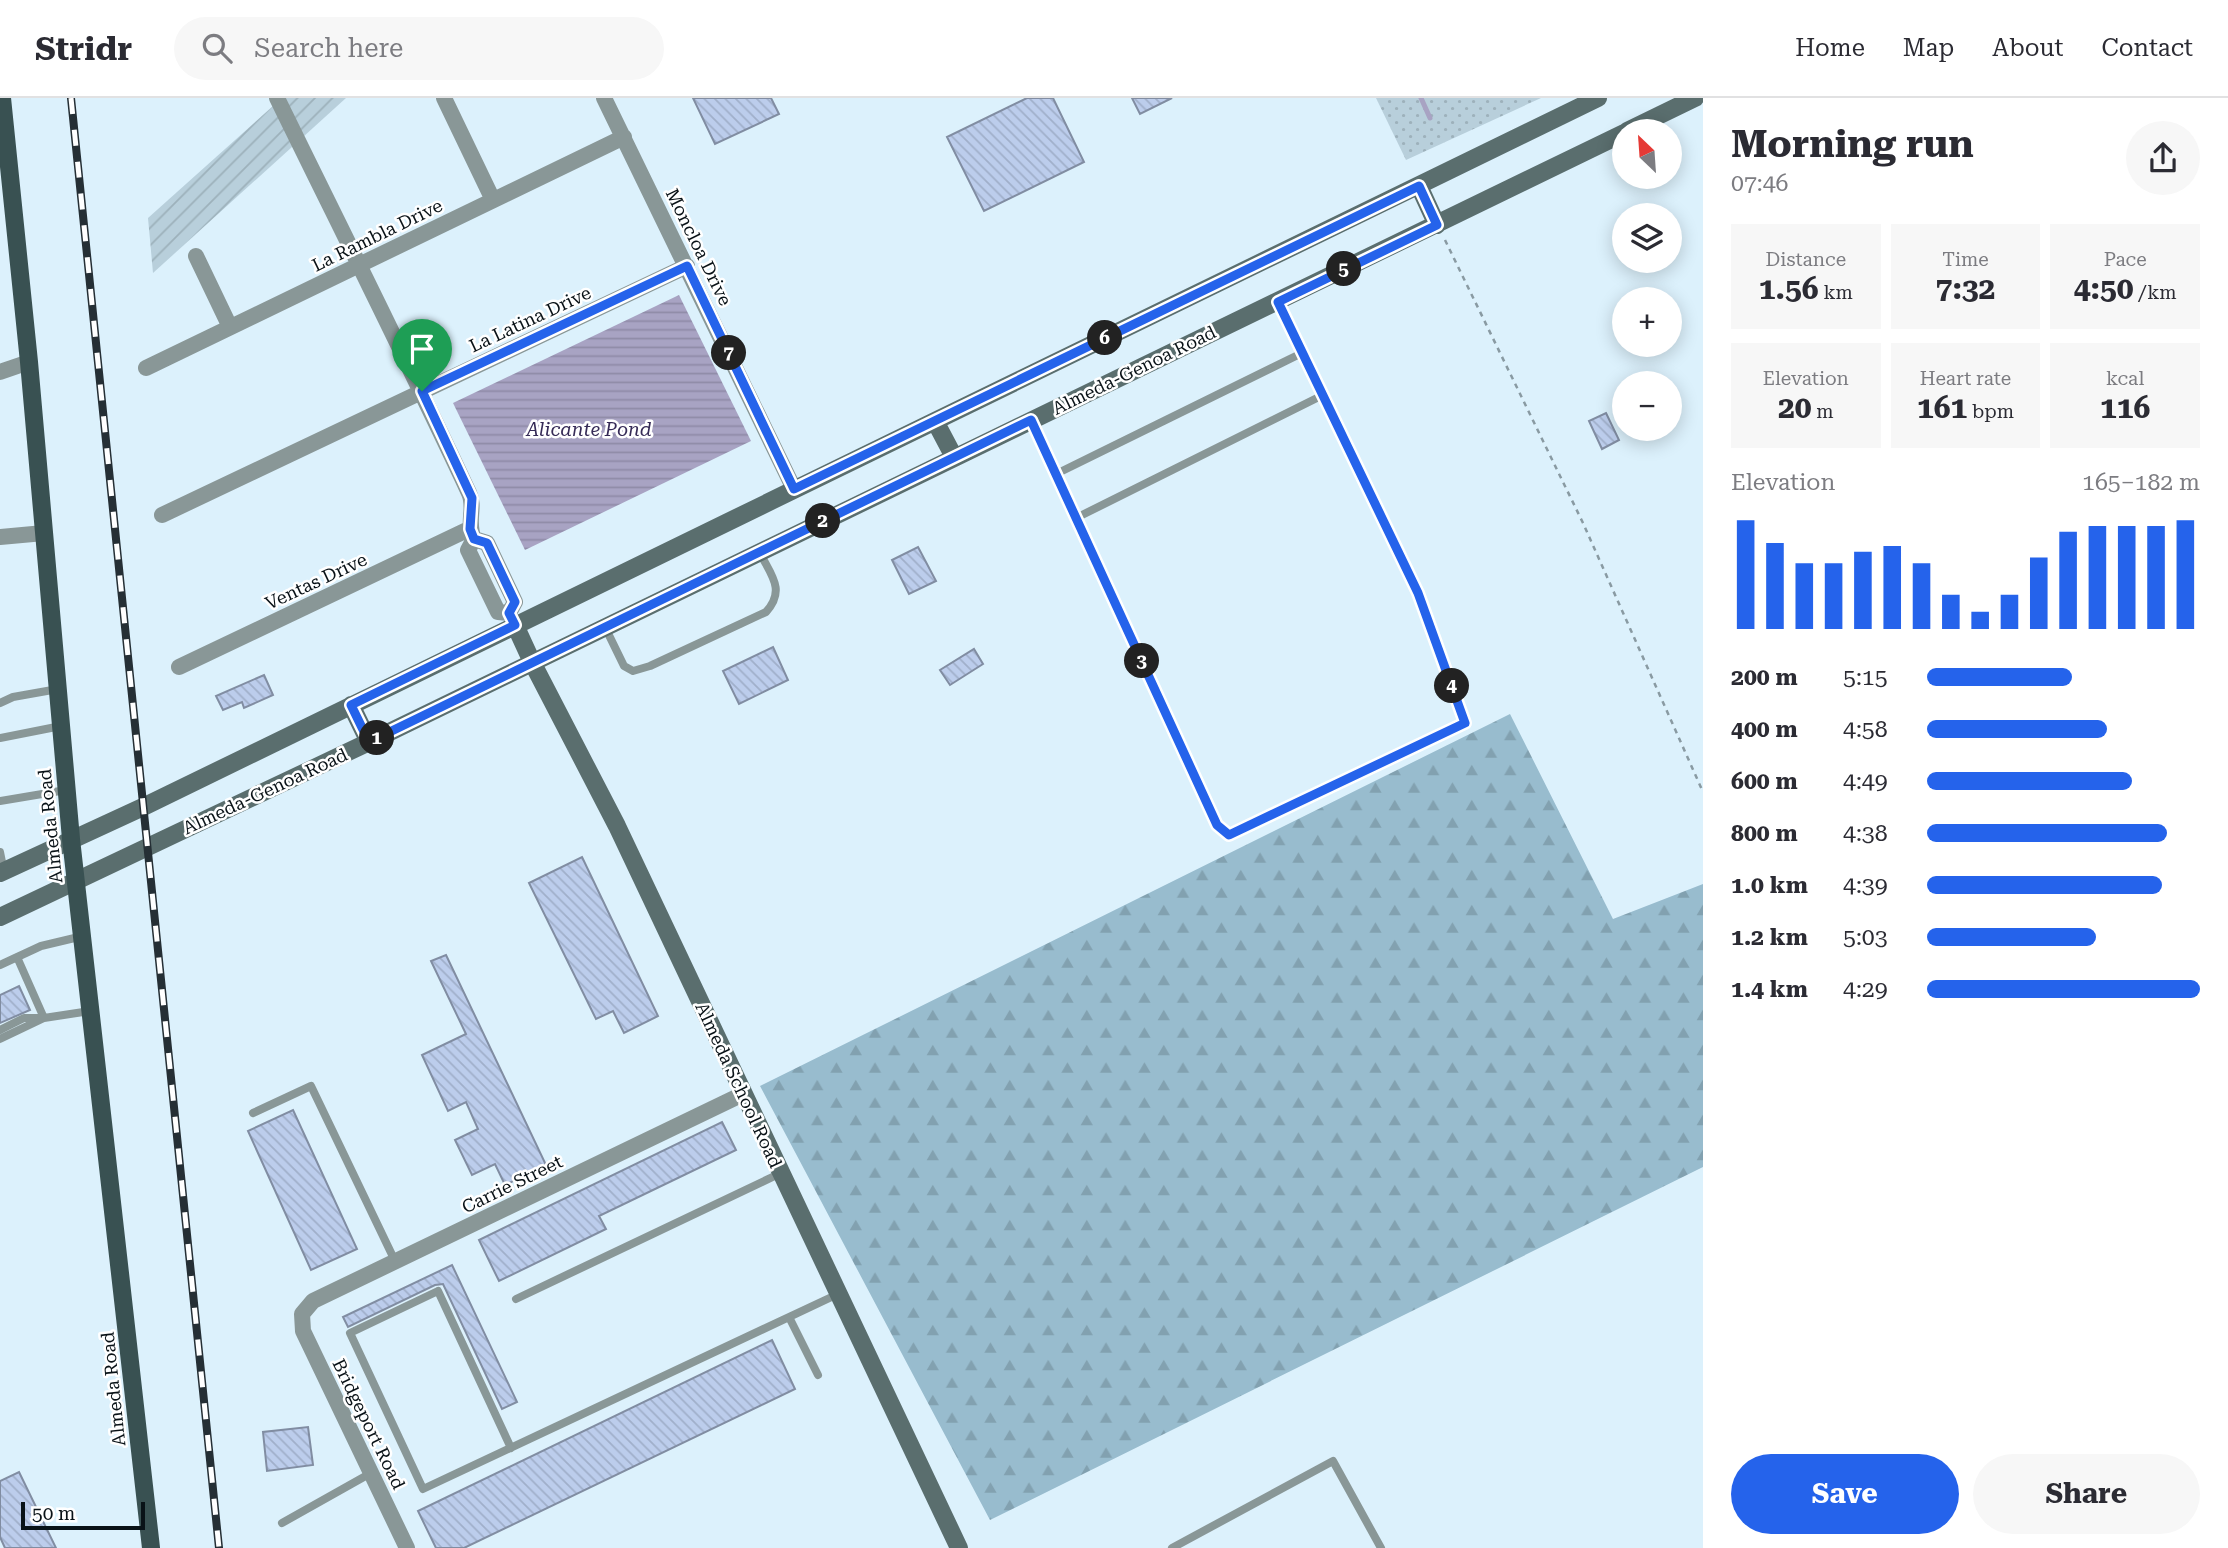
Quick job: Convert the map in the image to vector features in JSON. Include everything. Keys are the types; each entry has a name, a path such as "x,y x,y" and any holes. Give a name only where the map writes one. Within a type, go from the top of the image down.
{"main road":[{"name":"Almeda Road","path":"2,98 4,151 29,362 71,839 151,1548"},
{"path":"2,872 143,807 351,705 512,619 794,489 1598,98"},
{"name":"Almeda-Genoa Road","path":"1652,119 1695,98"},
{"name":"Almeda-Genoa Road","path":"0,917 369,742 1612,138"},
{"path":"1419,186 1437,225"},
{"path":"935,421 954,457"},
{"name":"Almeda School Road","path":"512,619 617,826 959,1548"},
{"path":"351,705 369,742"}],"street":[{"path":"277,98 472,498 472,534 468,550 498,612 512,619 515,602 502,574 487,543 472,534"},
{"path":"444,98 493,200"},
{"name":"Moncloa Drive","path":"604,98 794,489"},
{"name":"La Rambla Drive","path":"146,368 624,137"},
{"path":"196,256 230,327"},
{"name":"La Latina Drive","path":"162,515 687,266"},
{"path":"0,372 29,362"},
{"path":"0,537 44,533"},
{"name":"Ventas Drive","path":"179,667 472,534"},
{"name":"Carrie Street","path":"302,1314 313,1301 743,1094"},
{"name":"Bridgeport Road","path":"302,1314 303,1331 407,1548"}],"lane":[{"path":"1031,420 1217,825 1229,835 1465,723 1418,593 1278,302"},
{"path":"1056,474 1302,352"},
{"path":"1076,517 1323,395"},
{"path":"605,627 624,666 634,671 766,612 777,595 776,584 759,552"},
{"path":"484,583 502,574"},
{"path":"0,703 13,697 58,689"},
{"path":"0,738 61,726"},
{"path":"0,801 67,790"},
{"path":"0,852 2,872"},
{"path":"0,965 41,946 83,936"},
{"path":"17,957 44,1018"},
{"path":"0,1030 24,1018 91,1011"},
{"path":"0,1039 44,1018"},
{"path":"253,1113 311,1086 395,1261"},
{"path":"516,1299 781,1173"},
{"path":"511,1448 438,1291 350,1333 423,1489 511,1448 838,1294"},
{"path":"789,1317 818,1376"},
{"path":"1172,1548 1333,1461 1381,1548"},
{"path":"282,1523 371,1473"}],"path":[{"path":"1437,225 1583,523 1703,792"}],"shaded area":[{"path":"282,98 346,98 153,273 148,218"},
{"path":"1376,98 1541,98 1406,160"}],"green space":[{"path":"1510,714 1613,919 1703,884 1703,1167 990,1520 760,1086"}],"water":[{"name":"Alicante Pond","path":"679,295 751,441 525,550 453,403"}],"building":[{"path":"693,98 771,98 779,114 715,144"},
{"path":"1027,98 1053,98 1084,162 984,211 947,137"},
{"path":"1132,98 1172,98 1140,114"},
{"path":"1606,413 1612,425 1612,441 1617,441 1602,449 1589,421"},
{"path":"918,547 936,581 909,594 892,560"},
{"path":"773,647 788,680 739,704 723,671"},
{"path":"974,649 983,664 950,685 940,670"},
{"path":"264,675 273,695 244,708 242,702 223,710 216,696"},
{"path":"582,857 658,1016 624,1033 613,1011 596,1019 529,883"},
{"path":"446,955 546,1165 505,1185 495,1164 472,1175 455,1140 478,1129 466,1102 448,1111 422,1055 466,1034 431,961"},
{"path":"19,986 30,1010 0,1023 0,995"},
{"path":"293,1110 357,1249 311,1270 248,1131"},
{"path":"722,1122 736,1150 599,1216 606,1229 499,1281 479,1240"},
{"path":"452,1265 517,1402 502,1409 443,1284 435,1285 348,1327 343,1317"},
{"path":"772,1340 795,1389 464,1548 436,1548 418,1511"},
{"path":"308,1427 313,1465 267,1471 263,1432"},
{"path":"19,1472 56,1548 5,1548 0,1537 0,1481"}],"waterway":[{"path":"1421,98 1430,118"}],"railway":[{"path":"71,98 219,1548"}],"route":[{"path":"1419,186 1437,225 1278,302 1418,593 1465,723 1229,835 1217,825 1031,420 369,742 351,705 515,625 509,613 515,602 487,543 474,539 470,529 472,498 422,391 687,266 794,489 1419,186"}]}
